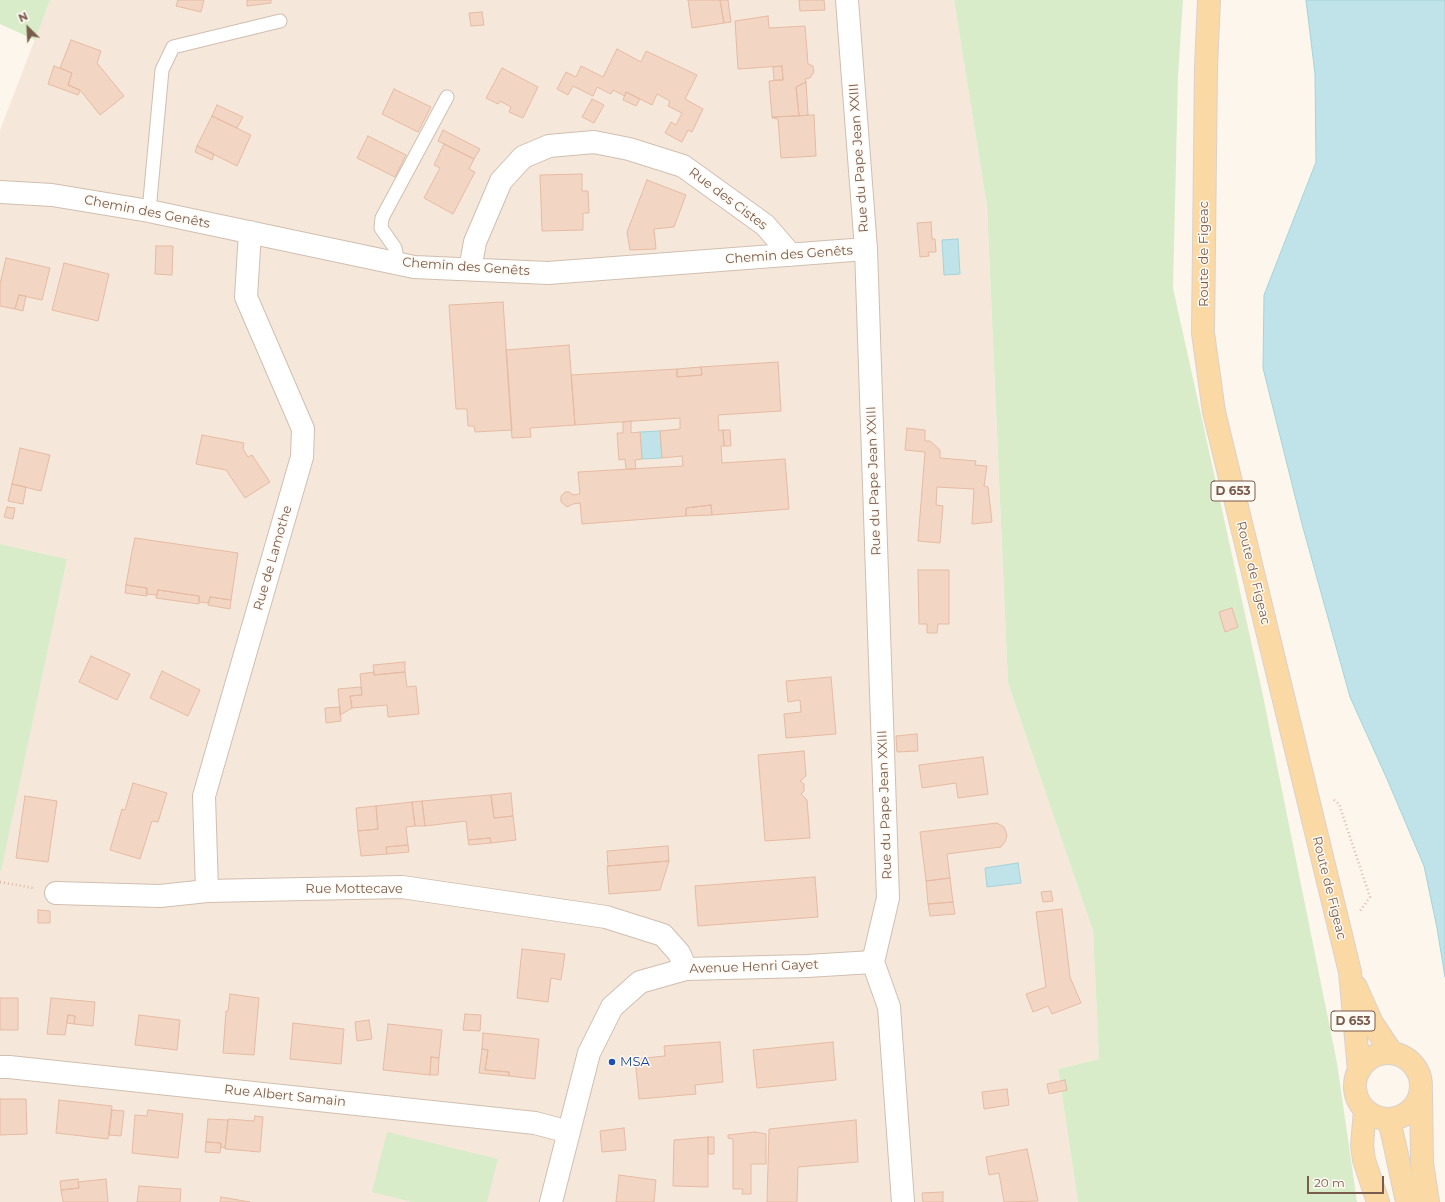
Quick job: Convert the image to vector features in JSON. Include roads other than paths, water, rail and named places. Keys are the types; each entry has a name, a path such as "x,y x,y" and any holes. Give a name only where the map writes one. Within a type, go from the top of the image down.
{"main road":[{"name":"Route de Figeac","path":"1209,0 1206,67 1203,333 1214,412 1350,972 1358,1071"},
{"name":"Route de Figeac","path":"1350,972 1372,1023 1392,1053"},
{"path":"1422,1093 1417,1104 1410,1112 1400,1118 1389,1120 1376,1117 1365,1110 1359,1102 1355,1092 1355,1081 1358,1071 1365,1063 1382,1053 1392,1053 1403,1056 1412,1062 1419,1071 1422,1082 1422,1093 1422,1163 1428,1202"},
{"path":"1365,1110 1362,1145 1364,1160 1378,1202"},
{"path":"1389,1120 1407,1202"}],"street":[{"name":"Rue du Pape Jean XXIII","path":"848,0 866,249 888,898 873,962"},
{"name":"Rue des Cistes","path":"470,269 476,242 501,181 523,157 549,146 594,142 629,149 683,166 765,225 791,254"},
{"name":"Chemin des Genêts","path":"0,192 52,195 149,211 414,267 548,273 866,249"},
{"name":"Rue de Lamothe","path":"207,891 204,796 302,457 303,429 246,297 250,232"},
{"name":"Rue Mottecave","path":"56,893 160,896 207,891 402,887 606,917 663,935 680,953 686,969"},
{"name":"Avenue Henri Gayet","path":"551,1202 589,1054 612,1007 640,982 686,969 807,966 873,962"},
{"path":"873,962 889,1007 903,1202"},
{"name":"Rue Albert Samain","path":"0,1067 17,1067 527,1123 569,1132"}],"lane":[{"path":"149,211 162,70 173,47 280,21"},
{"path":"398,263 394,248 381,228 382,218 447,97"}],"water":[{"path":"1306,0 1445,0 1445,977 1437,928 1424,866 1350,697 1302,524 1263,368 1264,295 1316,162 1315,74"},
{"path":"958,239 960,274 944,275 942,240"},
{"path":"660,431 662,458 642,459 640,432"},
{"path":"1018,863 1021,883 987,887 985,868"}],"place":[{"name":"MSA","path":"612,1062"}]}
